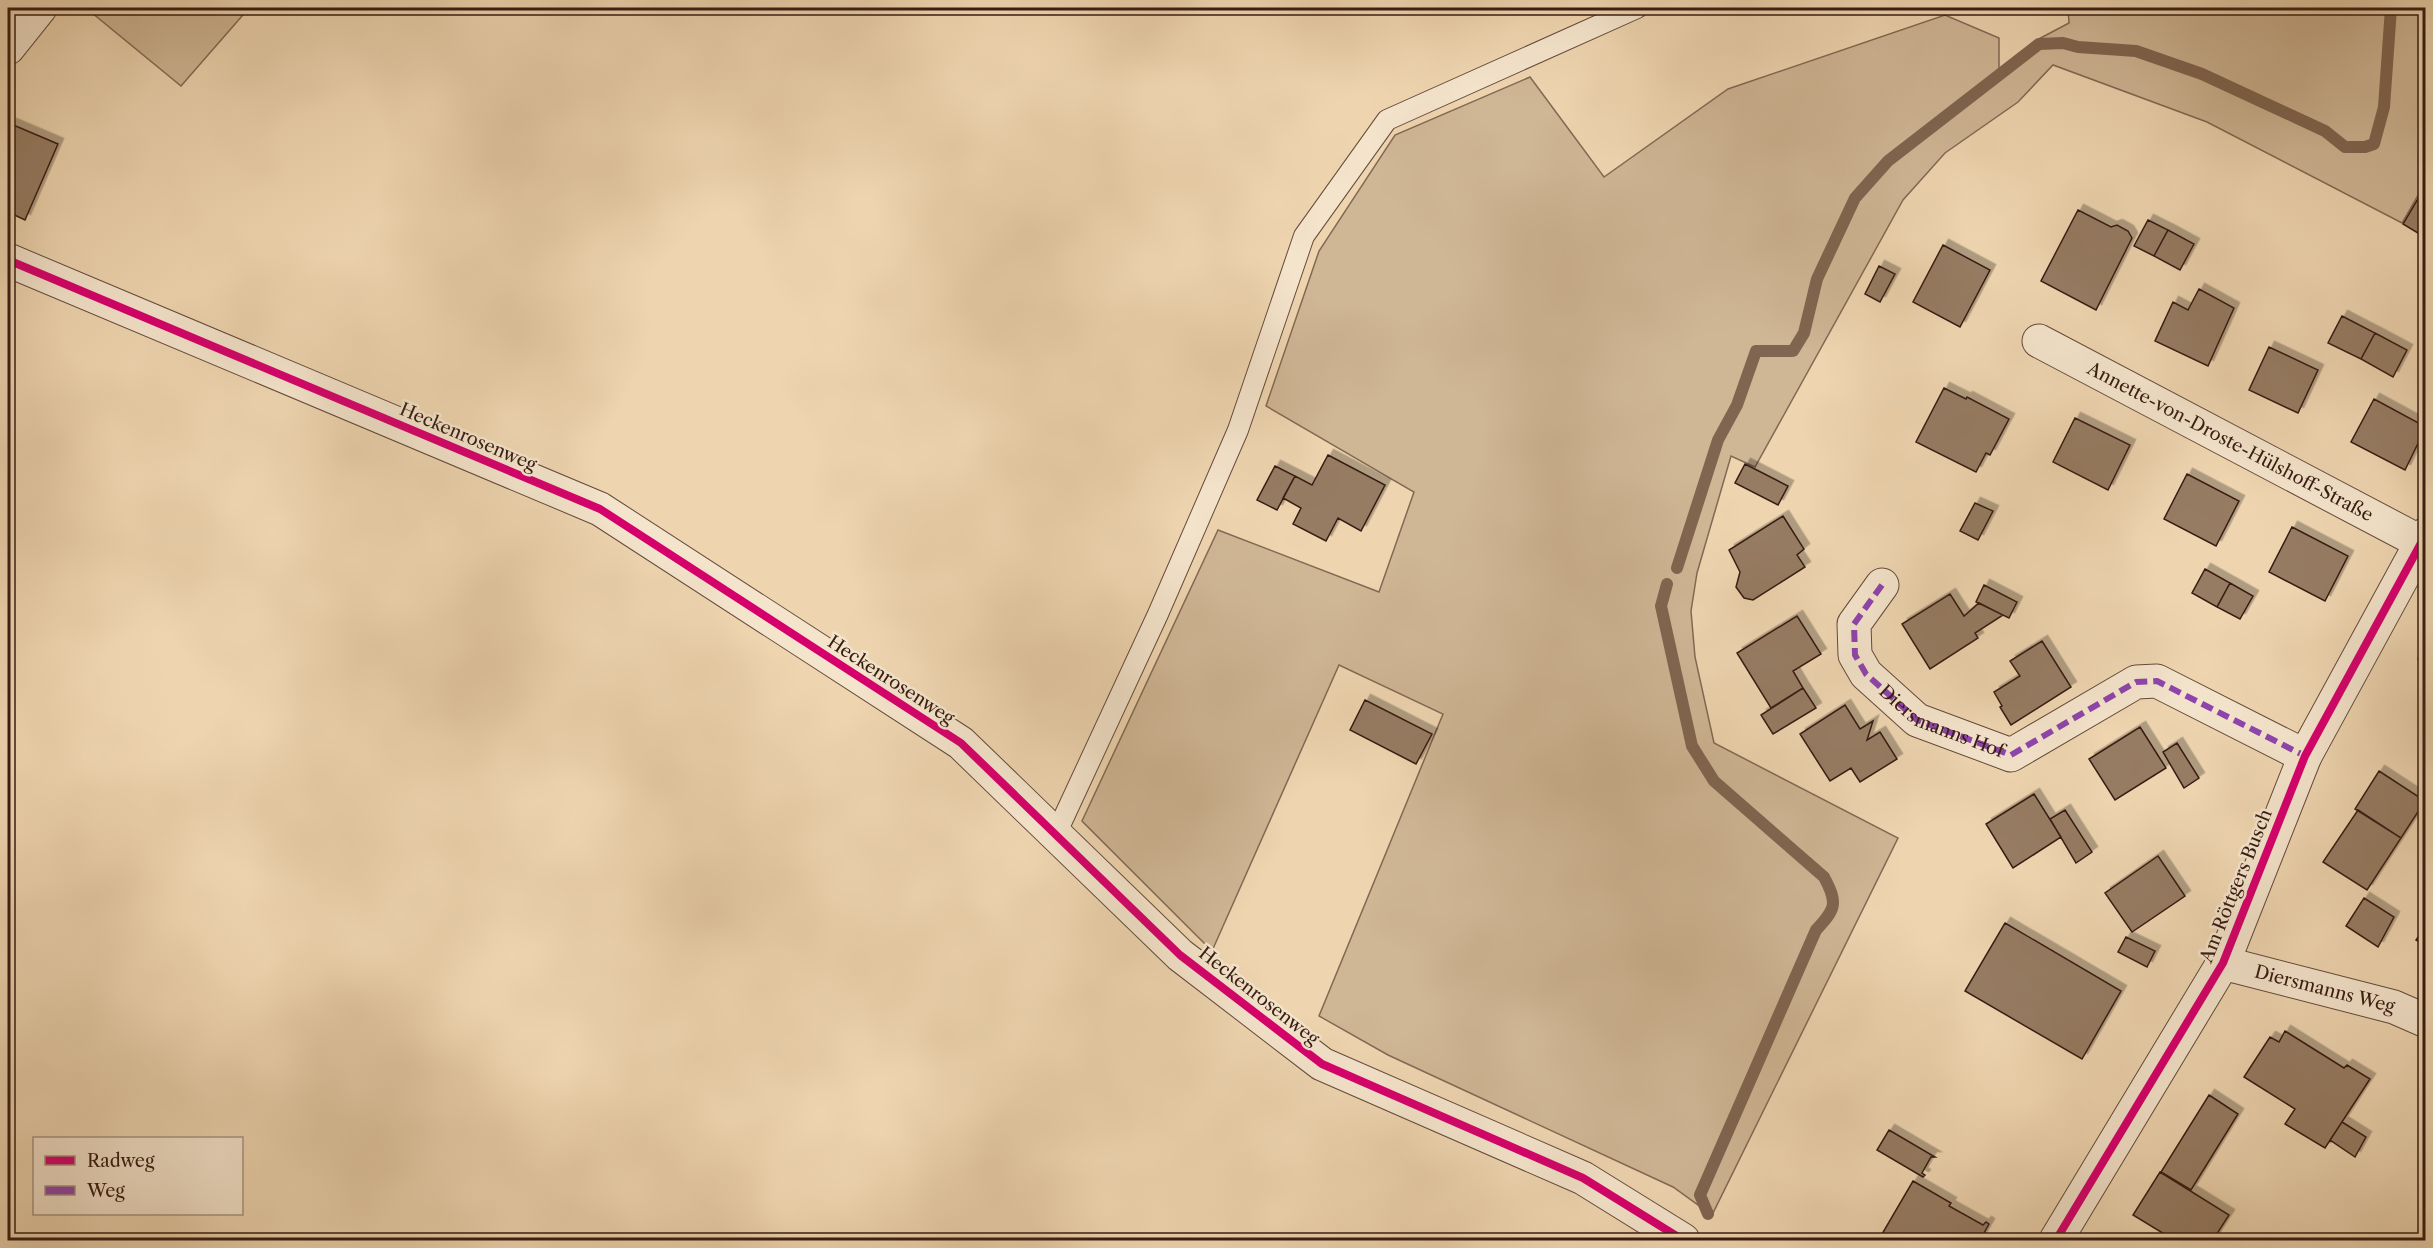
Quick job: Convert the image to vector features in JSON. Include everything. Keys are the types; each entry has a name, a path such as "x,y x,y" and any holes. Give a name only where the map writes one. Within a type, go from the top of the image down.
{"street":[{"path":"8,48 40,8"},
{"name":"Heckenrosenweg","path":"8,260 600,509 962,743 1180,955 1322,1064 1583,1178 1683,1240"},
{"name":"Annette-von-Droste-Hülshoff-Straße","path":"2039,341 2424,541"},
{"name":"Am Röttgers Busch","path":"2056,1240 2223,963 2305,756 2424,541"},
{"name":"Diersmanns Hof","path":"1882,585 1854,624 1855,655 1866,674 1917,720 2011,755 2136,682 2157,681 2305,756"},
{"name":"Diersmanns Weg","path":"2223,963 2394,1007 2426,1021"}],"lane":[{"path":"1056,834 1158,614 1238,430 1304,236 1387,120 1637,8"}],"shaded area":[{"path":"86,8 249,8 181,86"},
{"path":"2068,8 2425,8 2425,183 2402,223 2207,122 2053,65 2018,102 1945,153 1903,200 1755,467 1731,456 1697,573 1691,611 1695,657 1714,743 1898,838 1712,1215 1673,1187 1388,1055 1319,1016 1443,714 1339,665 1212,951 1082,821 1218,530 1379,592 1414,492 1266,406 1319,251 1395,135 1530,77 1604,177 1728,89 1945,15 1999,38 1999,71 2035,41 2069,23"}],"building":[{"path":"1933,8 1950,8 1945,15"},
{"path":"11,124 58,144 25,220 8,212 8,133"},
{"path":"2423,190 2426,192 2426,238 2403,224"},
{"path":"2078,210 2111,227 2117,225 2128,231 2132,238 2096,310 2041,281"},
{"path":"2148,220 2168,230 2154,256 2134,246"},
{"path":"2168,230 2194,244 2180,270 2154,256"},
{"path":"1943,245 1990,270 1960,327 1913,302"},
{"path":"1879,266 1895,274 1880,302 1865,294"},
{"path":"2199,289 2234,308 2208,366 2155,341 2173,302 2188,310"},
{"path":"2342,316 2375,333 2361,359 2328,343"},
{"path":"2375,333 2407,350 2393,377 2361,359"},
{"path":"2269,347 2318,370 2298,413 2249,390"},
{"path":"1944,388 2009,419 1990,455 1986,453 1976,472 1916,442"},
{"path":"2374,399 2426,427 2405,470 2351,442"},
{"path":"2075,418 2130,445 2108,490 2053,462"},
{"path":"1328,455 1385,485 1361,531 1338,518 1326,541 1293,524 1301,508 1283,498 1295,476 1312,485"},
{"path":"1745,464 1788,486 1778,505 1735,483"},
{"path":"1275,466 1295,476 1277,510 1257,500"},
{"path":"2187,474 2239,501 2216,546 2164,519"},
{"path":"1975,503 1993,511 1978,540 1960,531"},
{"path":"1783,516 1804,549 1797,555 1805,567 1753,600 1744,598 1736,587 1740,572 1729,550"},
{"path":"2292,527 2348,556 2325,601 2269,572"},
{"path":"2205,569 2230,583 2217,607 2192,593"},
{"path":"2230,583 2253,596 2240,619 2217,607"},
{"path":"1984,585 2017,602 2009,618 1976,602"},
{"path":"1950,594 1964,616 1979,603 2003,615 1975,633 1978,638 1930,669 1902,624"},
{"path":"1797,616 1821,654 1793,671 1803,688 1771,708 1737,653"},
{"path":"2042,641 2071,687 2011,725 1994,692 2020,676 2010,661"},
{"path":"2426,645 2426,663 2418,659"},
{"path":"1803,688 1816,708 1773,734 1761,715"},
{"path":"1365,700 1432,734 1416,764 1350,730"},
{"path":"1845,705 1860,729 1873,721 1867,740 1880,732 1897,759 1860,782 1851,768 1830,781 1800,734"},
{"path":"2140,727 2166,768 2115,800 2089,759"},
{"path":"2177,743 2199,778 2184,788 2163,752"},
{"path":"2379,771 2425,801 2401,838 2355,809"},
{"path":"2034,794 2061,837 2013,868 1986,824"},
{"path":"2065,810 2092,852 2076,863 2050,819"},
{"path":"2358,810 2401,838 2367,890 2323,862"},
{"path":"2158,856 2185,896 2132,932 2105,893"},
{"path":"2364,898 2394,917 2378,947 2346,926"},
{"path":"2005,923 2121,991 2082,1059 1965,991"},
{"path":"2426,926 2426,946 2416,940"},
{"path":"2126,937 2155,951 2147,967 2118,952"},
{"path":"2285,1031 2344,1068 2347,1065 2370,1079 2325,1148 2285,1124 2295,1109 2244,1077 2270,1037 2279,1042"},
{"path":"2209,1095 2238,1114 2191,1190 2161,1172"},
{"path":"2342,1122 2366,1137 2355,1157 2330,1140"},
{"path":"1889,1130 1935,1157 1931,1157 1922,1173 1925,1175 1923,1177 1877,1150"},
{"path":"2160,1172 2229,1215 2213,1240 2174,1240 2133,1215"},
{"path":"1913,1181 1951,1203 1949,1206 1983,1225 1986,1222 1989,1224 1980,1240 1893,1240 1882,1234"}],"waterway":[{"path":"1677,568 1718,440 1737,405 1756,351 1793,351 1804,333 1817,279 1855,198 1888,161 2039,44 2063,43 2078,47 2136,51 2202,74 2325,131 2345,147 2365,147 2374,144 2384,107 2391,8"},
{"path":"1667,584 1661,606 1692,746 1714,781 1824,877 1833,900 1828,917 1816,930 1700,1195 1708,1214"}],"marked path":[{"path":"1882,585 1854,624 1855,655 1866,674 1917,720 2011,755 2136,682 2157,681 2305,756"}],"cycle path":[{"path":"8,260 600,509 961,743 1180,955 1322,1064 1583,1178 1683,1240"},
{"path":"2056,1240 2223,963 2305,756 2426,534"}]}
